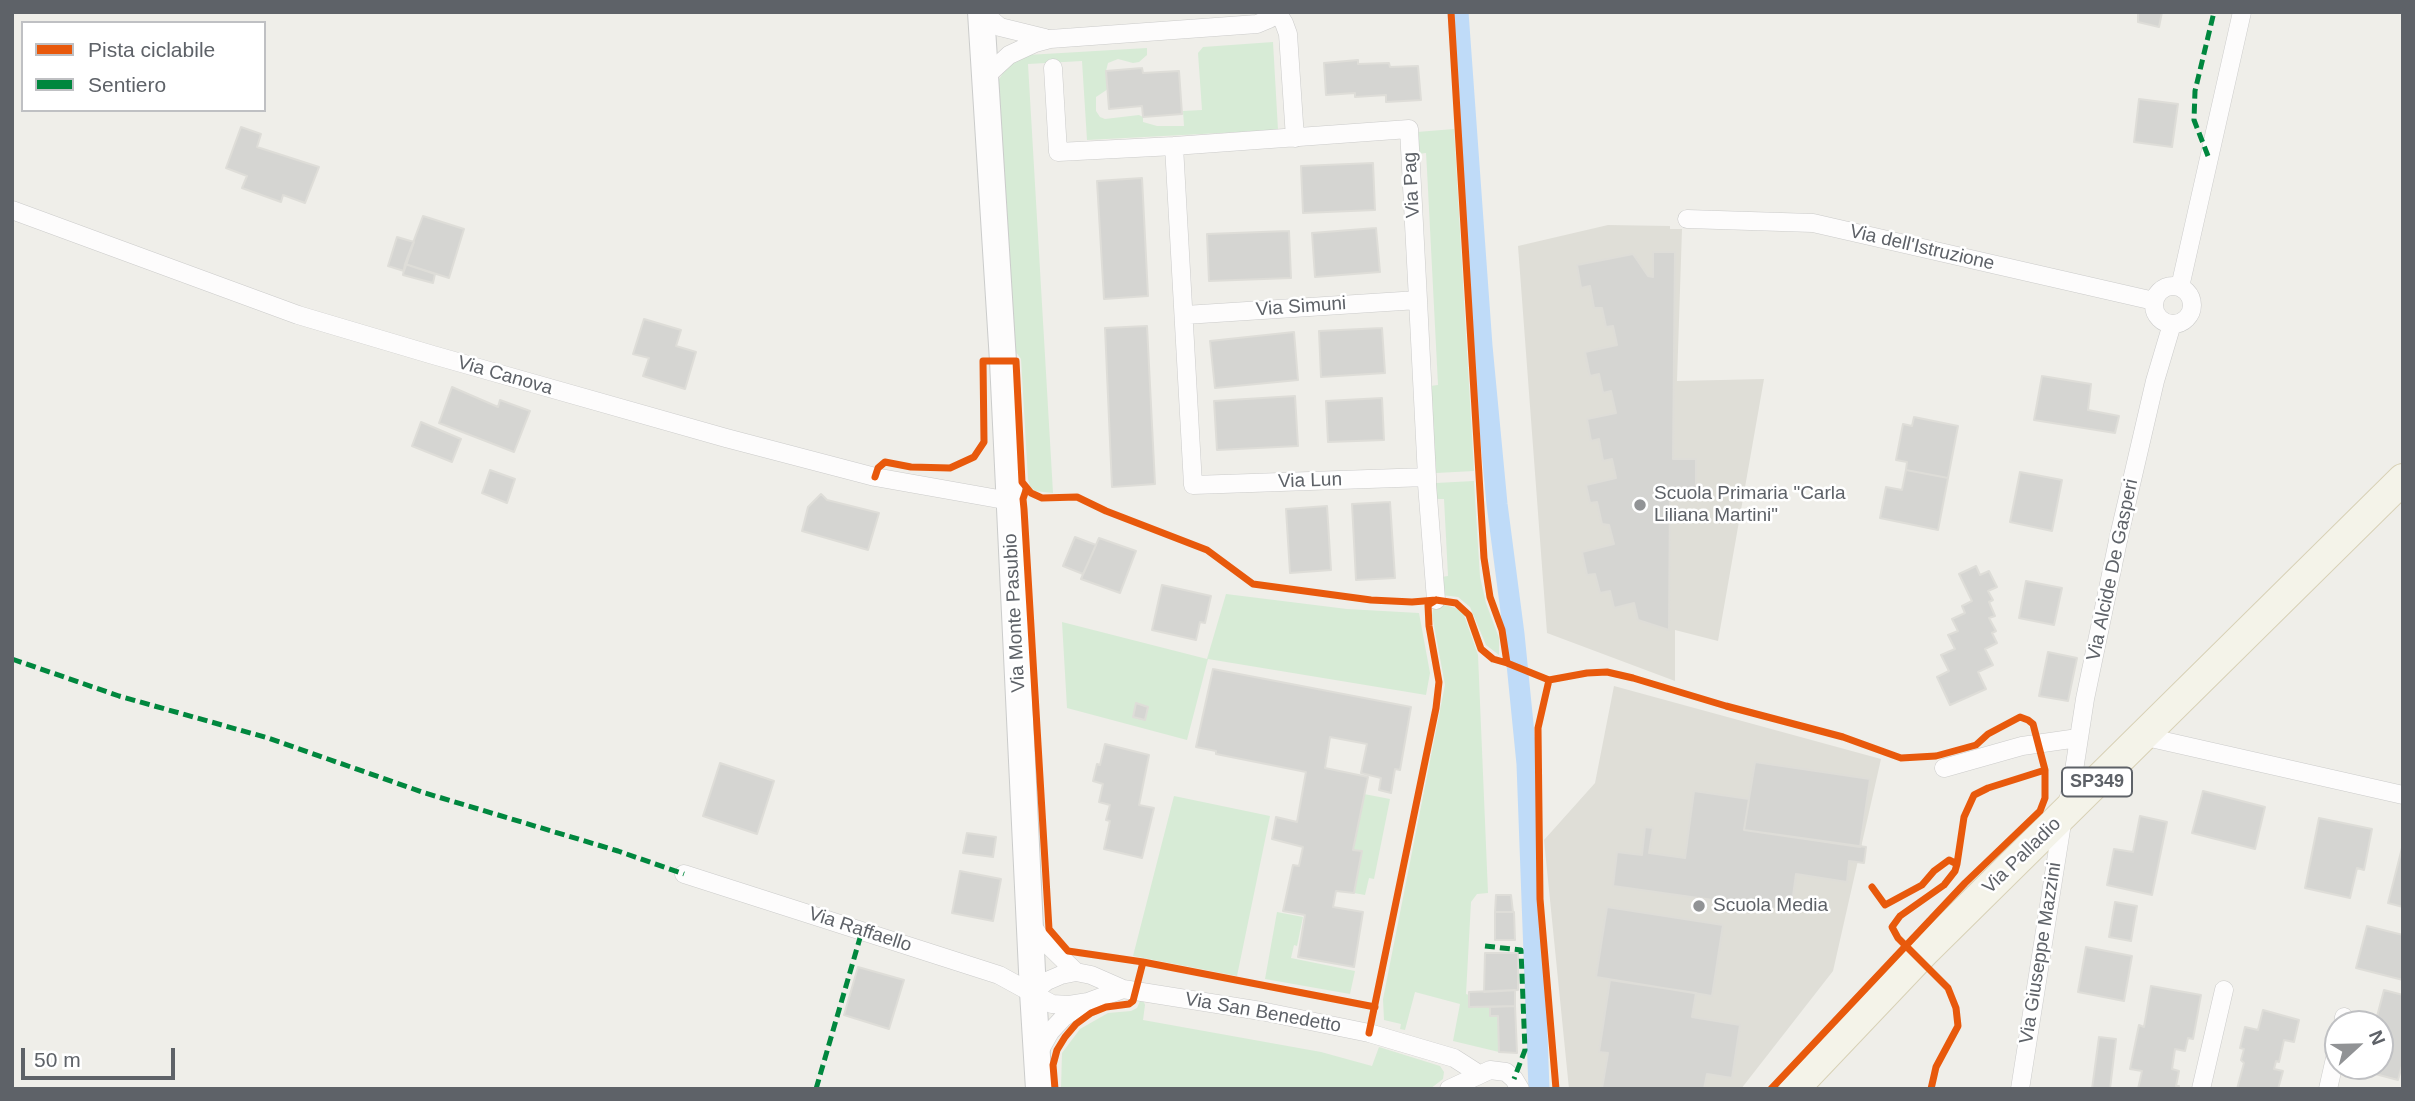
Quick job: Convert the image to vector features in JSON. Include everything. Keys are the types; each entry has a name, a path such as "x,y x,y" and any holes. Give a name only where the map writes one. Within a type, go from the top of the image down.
{"main road":[{"name":"Via Monte Pasubio","path":"981,12 1010,501 1039,1089"},
{"name":"Via Palladio","path":"1794,1089 1917,960 2403,479"}],"street":[{"path":"981,12 1000,27 1050,39"},
{"path":"984,78 1009,55 1021,48 1050,39 1257,24 1277,12 1288,34 1295,138"},
{"name":"Via Alcide De Gasperi","path":"2063,817 2071,790 2078,738 2119,536 2155,381 2172,324 2184,321 2192,309 2189,294 2180,287 2242,12"},
{"name":"Via Pag","path":"1053,68 1058,152 1409,129 1436,600"},
{"path":"1174,146 1185,315"},
{"name":"Via Canova","path":"12,210 298,315 421,352 875,477 1010,501"},
{"name":"Via dell'Istruzione","path":"1687,219 1813,223 2154,301"},
{"path":"2172,324 2158,317 2154,301 2164,288 2180,287"},
{"name":"Via Simuni","path":"1185,315 1418,300"},
{"name":"Via Lun","path":"1185,315 1193,485 1427,477"},
{"path":"2142,736 2403,795"},
{"path":"1944,768 2022,746 2078,738"},
{"name":"Via Giuseppe Mazzini","path":"2020,1089 2063,817"},
{"name":"Via Raffaello","path":"684,874 999,975 1033,992"},
{"path":"1030,924 1076,972"},
{"path":"1033,992 1047,981 1076,972"},
{"name":"Via San Benedetto","path":"1076,972 1091,975 1123,989 1261,1011 1369,1033 1454,1058 1479,1073"},
{"name":"Via San Benedetto","path":"1033,992 1052,1004 1069,1005 1123,989"},
{"path":"2201,1089 2224,990"},
{"path":"1037,1055 1050,1032 1063,1018 1085,1002"},
{"path":"1450,1089 1490,1070 1506,1072 1520,1089"}],"shaded area":[{"name":"Scuola Primaria \"Carla Liliana Martini\"","path":"1608,225 1670,226 1670,229 1682,229 1677,381 1764,379 1718,641 1675,630 1675,681 1547,633 1518,246"},
{"name":"Scuola Media","path":"1614,686 1881,759 1833,971 1741,1089 1569,1089 1544,840 1595,783"}],"green space":[{"path":"1273,42 1278,130 1087,140 1082,61 1028,64 1053,493 1035,491 1028,479 1021,359 1016,352 996,84 1008,65 1027,55 1147,48 1147,55 1139,62 1118,59 1108,63 1108,89 1096,97 1096,111 1105,119 1139,115 1143,117 1143,122 1157,126 1184,126 1183,111 1202,110 1198,53 1203,47"},
{"path":"1454,129 1474,471 1436,473 1430,386 1438,385 1427,170 1426,153 1418,154 1417,132"},
{"path":"1474,481 1480,577 1499,638 1499,655 1486,645 1470,607 1458,597 1442,595 1441,577 1448,576 1444,499 1436,499 1436,483"},
{"path":"1226,594 1347,609 1419,613 1430,673 1426,695 1208,659 1187,740 1067,708 1062,622 1207,659"},
{"path":"1442,604 1458,609 1464,615 1478,655 1488,893 1477,894 1471,902 1466,994 1469,995 1469,1006 1490,1007 1490,1015 1498,1016 1499,1052 1453,1041 1460,1004 1415,992 1405,1030 1400,1029 1401,1024 1384,1020 1383,999 1445,685 1432,615 1434,605"},
{"path":"1364,794 1390,799 1374,879 1369,878 1365,895 1354,893 1362,852 1353,850"},
{"path":"1174,796 1270,816 1237,976 1133,956"},
{"path":"1277,912 1303,917 1297,946 1294,945 1291,958 1355,971 1350,994 1265,979"},
{"path":"1140,1001 1145,1005 1143,1020 1321,1052 1372,1066 1379,1047 1440,1066 1444,1072 1443,1079 1430,1089 1061,1089 1062,1053 1080,1029 1108,1013 1131,1011 1137,1008"}],"building":[{"path":"2138,12 2162,12 2159,27 2138,22"},
{"path":"1358,60 1358,64 1418,66 1421,100 1386,102 1386,95 1326,95 1324,63"},
{"path":"1142,68 1143,73 1179,71 1182,114 1143,117 1142,106 1109,109 1106,71"},
{"path":"2139,99 2178,104 2172,147 2134,142"},
{"path":"241,127 261,134 257,147 319,167 305,203 283,195 281,202 242,188 247,176 226,168"},
{"path":"1373,163 1375,210 1303,213 1301,166"},
{"path":"1142,178 1148,296 1104,299 1097,181"},
{"path":"423,216 464,229 449,278 405,264"},
{"path":"1376,228 1380,272 1315,277 1312,233"},
{"path":"1289,231 1291,278 1209,281 1207,234"},
{"path":"397,237 414,242 404,271 388,266"},
{"path":"1653,252 1675,252 1673,459 1696,459 1696,489 1670,488 1669,630 1638,620 1634,603 1614,608 1610,591 1600,593 1595,574 1587,575 1582,552 1614,544 1609,525 1602,524 1597,502 1590,503 1586,485 1616,478 1612,459 1603,461 1599,439 1591,441 1587,419 1616,413 1611,391 1603,393 1599,374 1590,376 1585,352 1617,345 1613,326 1606,327 1602,308 1594,308 1590,286 1581,288 1577,265 1633,254 1648,276 1653,277"},
{"path":"405,264 435,274 433,283 403,275"},
{"path":"644,319 681,330 676,346 696,352 685,389 643,376 649,358 633,354"},
{"path":"1147,326 1155,484 1112,487 1105,328"},
{"path":"1382,328 1385,373 1321,377 1319,331"},
{"path":"1294,332 1298,380 1215,388 1210,341"},
{"path":"2042,376 2091,384 2088,410 2119,416 2115,433 2034,420"},
{"path":"452,387 498,407 500,400 530,411 514,452 439,423"},
{"path":"1295,396 1298,446 1217,450 1214,401"},
{"path":"1382,398 1384,440 1328,442 1326,401"},
{"path":"1914,417 1958,426 1948,478 1906,470 1907,462 1896,460 1903,424 1912,426"},
{"path":"421,422 461,439 452,462 412,446"},
{"path":"490,470 515,479 507,503 482,493"},
{"path":"1906,470 1948,478 1938,530 1880,518 1886,487 1902,490"},
{"path":"2020,472 2062,480 2052,531 2010,522"},
{"path":"821,494 827,500 879,513 868,550 802,531 808,507"},
{"path":"1390,502 1395,578 1356,580 1352,504"},
{"path":"1327,506 1331,570 1290,573 1286,509"},
{"path":"1075,537 1096,545 1083,574 1063,566"},
{"path":"1099,538 1136,551 1120,593 1081,579"},
{"path":"1976,566 1980,575 1989,571 1997,587 1988,591 1993,600 1989,602 1995,616 1989,618 1996,631 1992,633 1997,643 1985,649 1993,665 1978,672 1986,689 1950,705 1937,677 1949,671 1941,655 1955,649 1948,635 1958,631 1952,619 1965,613 1962,606 1972,601 1959,574"},
{"path":"2026,581 2062,588 2054,625 2019,618"},
{"path":"1162,585 1211,596 1205,623 1200,622 1196,640 1152,630"},
{"path":"2048,652 2077,658 2068,701 2039,696"},
{"path":"1213,669 1411,707 1400,770 1395,769 1391,793 1379,790 1381,778 1361,773 1367,744 1330,737 1325,768 1368,777 1353,850 1362,851 1354,893 1336,891 1333,907 1363,912 1354,967 1298,957 1305,915 1283,911 1293,865 1299,866 1303,847 1272,839 1276,817 1297,822 1306,772 1216,754 1216,751 1196,747"},
{"path":"1136,703 1148,707 1145,720 1133,717"},
{"path":"1105,744 1149,755 1139,805 1154,808 1142,858 1104,849 1110,821 1106,820 1110,805 1099,802 1103,784 1093,781"},
{"path":"1755,762 1870,779 1860,847 1744,830"},
{"path":"720,763 774,781 757,834 703,816"},
{"path":"1694,791 1749,799 1744,830 1866,847 1864,863 1849,861 1847,882 1796,874 1791,911 1613,886 1617,852 1642,855 1645,827 1653,828 1649,853 1685,858"},
{"path":"2203,791 2265,807 2255,849 2192,833"},
{"path":"2140,816 2167,822 2152,895 2107,885 2114,849 2133,852"},
{"path":"2319,818 2372,829 2364,870 2357,868 2350,898 2305,888"},
{"path":"967,833 996,837 993,857 963,853"},
{"path":"2403,844 2403,907 2388,903"},
{"path":"960,871 1001,879 993,921 952,913"},
{"path":"1496,895 1511,895 1513,912 1495,912"},
{"path":"2115,902 2137,906 2131,941 2109,937"},
{"path":"1607,907 1723,925 1712,996 1596,977"},
{"path":"1495,912 1514,912 1515,940 1495,940"},
{"path":"2367,926 2403,935 2403,980 2356,968"},
{"path":"2086,947 2132,956 2124,1001 2078,992"},
{"path":"1485,953 1518,953 1518,990 1484,992"},
{"path":"858,967 904,980 889,1029 844,1015"},
{"path":"1610,980 1696,993 1692,1017 1740,1025 1732,1078 1707,1074 1704,1089 1602,1089 1608,1053 1599,1052"},
{"path":"2151,986 2201,995 2193,1039 2188,1038 2185,1051 2175,1049 2172,1069 2179,1071 2176,1086 2179,1086 2178,1089 2138,1089 2142,1071 2130,1069 2139,1025 2144,1027"},
{"path":"1515,990 1515,1006 1469,1007 1469,992"},
{"path":"2384,990 2403,995 2403,1062 2398,1080 2394,1079 2394,1010 2379,1010"},
{"path":"1515,1006 1517,1053 1499,1052 1498,1016 1490,1016 1490,1007"},
{"path":"2263,1010 2299,1020 2294,1042 2284,1040 2279,1062 2276,1061 2274,1069 2283,1071 2278,1089 2237,1089 2244,1063 2241,1060 2244,1049 2240,1048 2245,1027 2258,1030"},
{"path":"2099,1037 2116,1039 2110,1089 2092,1089"}],"waterway":[{"path":"1458,12 1482,346 1527,764 1539,1089"}],"marked path":[{"path":"2208,156 2194,120 2195,91 2214,12"},
{"path":"12,659 119,696 268,738 425,793 618,851 684,874"},
{"path":"816,1089 862,931"},
{"path":"1485,946 1521,950 1525,1050 1514,1079"}],"cycle path":[{"path":"875,477 878,468 885,462 911,467 950,468 974,457 984,442 983,361 1016,361 1022,482 1031,493 1042,498 1077,497 1207,550 1253,584 1371,600 1436,600 1456,603 1469,615 1481,649 1493,659 1507,663 1502,630 1490,597 1484,558 1451,12"},
{"path":"1026,490 1023,499 1049,929 1068,951 1143,962 1375,1007"},
{"path":"1369,1033 1436,708 1439,682 1428,605 1436,600"},
{"path":"1507,663 1549,680 1538,728 1540,899 1556,1089"},
{"path":"1549,680 1607,672 1843,737 1901,758 1936,756 1976,745 1988,734 2020,717 2033,724 2045,770 2045,798 2040,811 1965,883 1771,1089"},
{"path":"1957,864 1964,817 1974,795 2045,770"},
{"path":"1872,887 1885,905 1922,885 1934,871 1949,860 1957,864 1944,885 1900,916 1892,927 1898,938 1948,988 1956,1008 1958,1026 1936,1067 1931,1089"},
{"path":"1055,1089 1053,1065 1057,1050 1065,1037 1091,1013 1133,1001 1143,962"}],"place":[{"name":"Scuola Primaria \"Carla Liliana Martini\"","path":"1640,505"},
{"name":"Scuola Media","path":"1699,906"}]}
